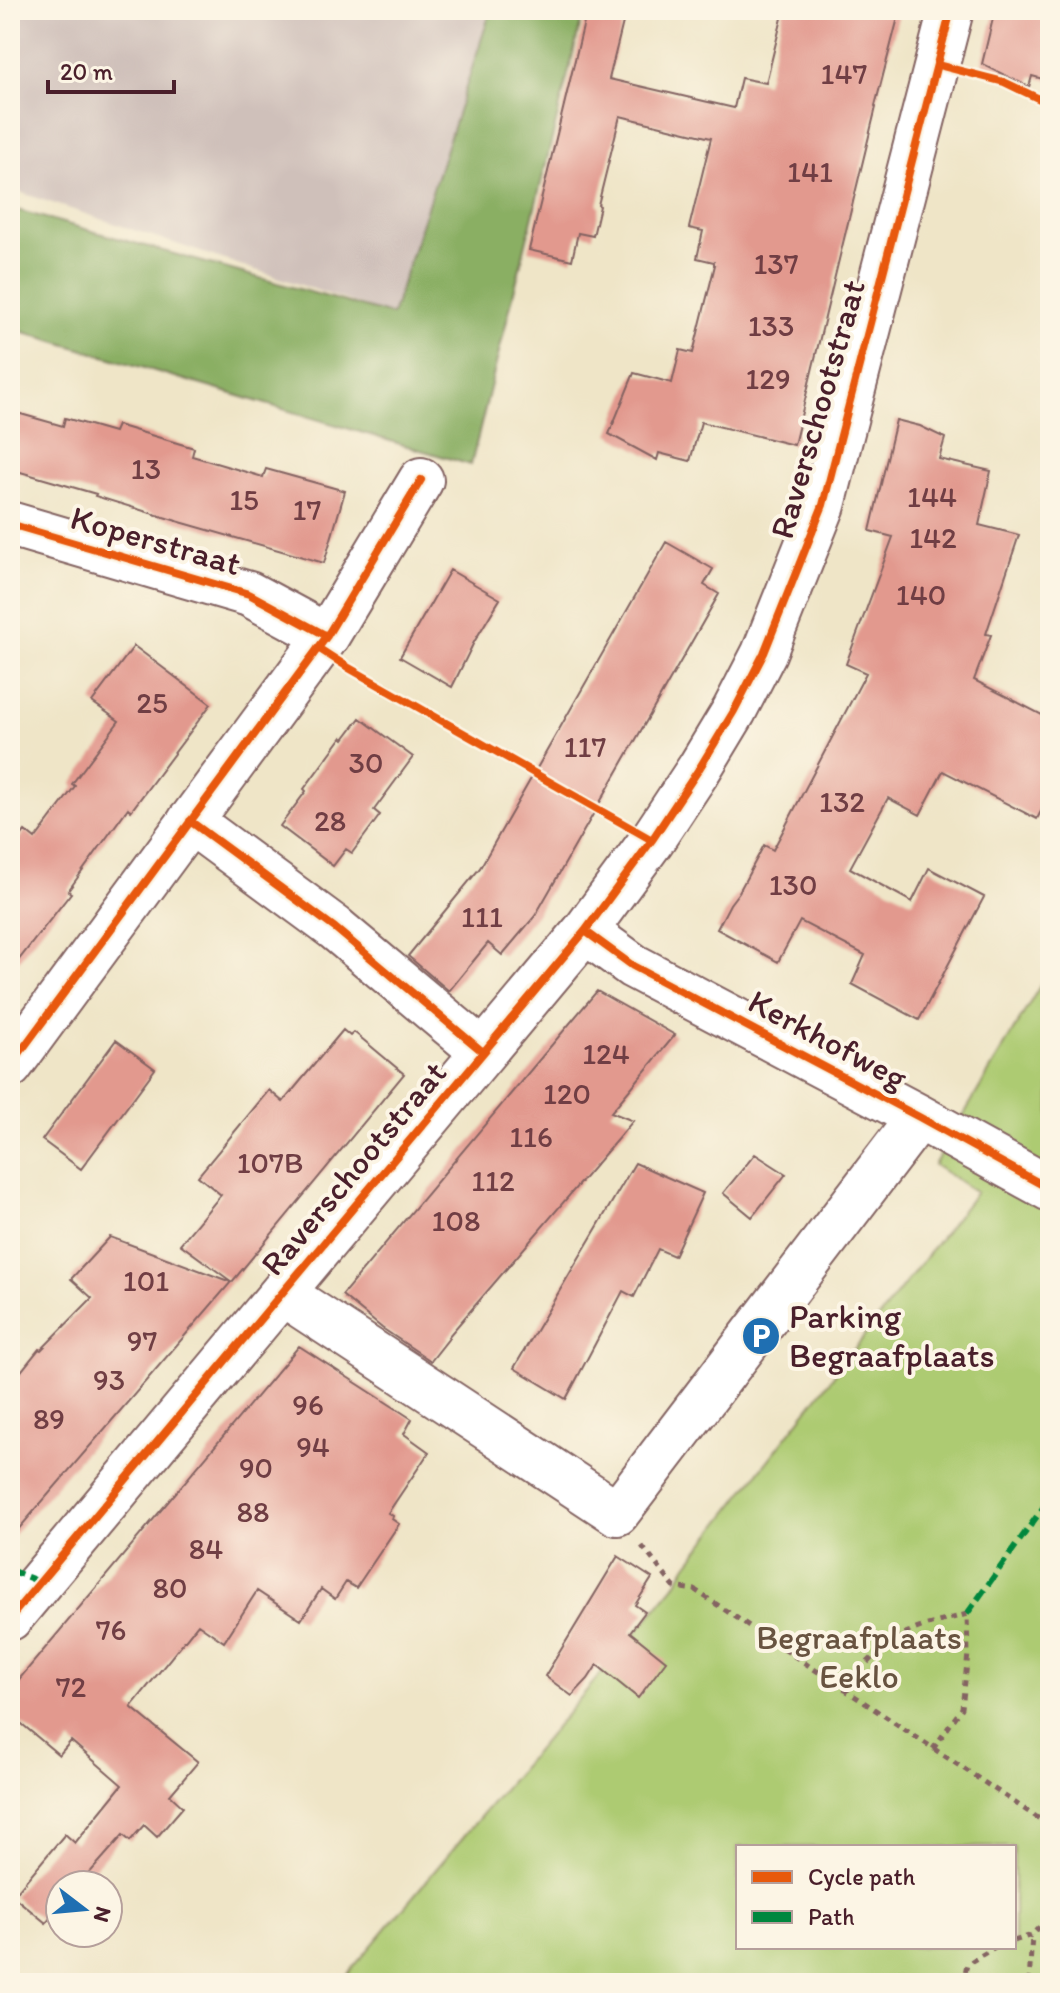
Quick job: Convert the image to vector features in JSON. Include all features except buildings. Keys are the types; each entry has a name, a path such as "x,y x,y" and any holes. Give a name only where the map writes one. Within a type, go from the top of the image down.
{"street":[{"name":"Raverschootstraat","path":"10,1618 585,931 652,840 734,711 764,653 817,520 831,475 951,10"},
{"path":"10,1066 327,636 421,480"},
{"name":"Koperstraat","path":"10,524 249,594 327,636"},
{"path":"190,821 335,928 483,1052"},
{"name":"Kerkhofweg","path":"585,931 633,966 1050,1189"},
{"path":"282,1293 617,1513 919,1117"}],"path":[{"path":"617,1513 674,1587 695,1590 1050,1826"},
{"path":"842,1688 892,1638 967,1614 968,1654 962,1708 933,1749"},
{"path":"1016,1940 1032,1935 1050,1915"},
{"path":"1029,1983 1032,1935"},
{"path":"963,1983 967,1964 992,1949"}],"shaded area":[{"path":"10,10 491,10 392,315 10,189"}],"green space":[{"path":"491,10 584,10 471,465 10,328 10,208 392,315"},
{"name":"Begraafplaats Eeklo","path":"1050,969 1050,1983 340,1983 674,1587 687,1565 976,1192 934,1165"}],"marked path":[{"path":"967,1614 1050,1498"},
{"path":"10,1570 40,1582"}],"cycle path":[{"path":"10,1618 585,931 652,840 734,711 764,653 823,505 951,10"},
{"path":"938,65 1004,82 1050,104"},
{"path":"10,1066 327,636 421,480"},
{"path":"10,524 249,594 327,636"},
{"path":"318,648 652,840"},
{"path":"190,821 335,928 483,1052"},
{"path":"585,931 633,966 1050,1189"}],"place":[{"name":"Parking Begraafplaats","path":"761,1336"}]}
